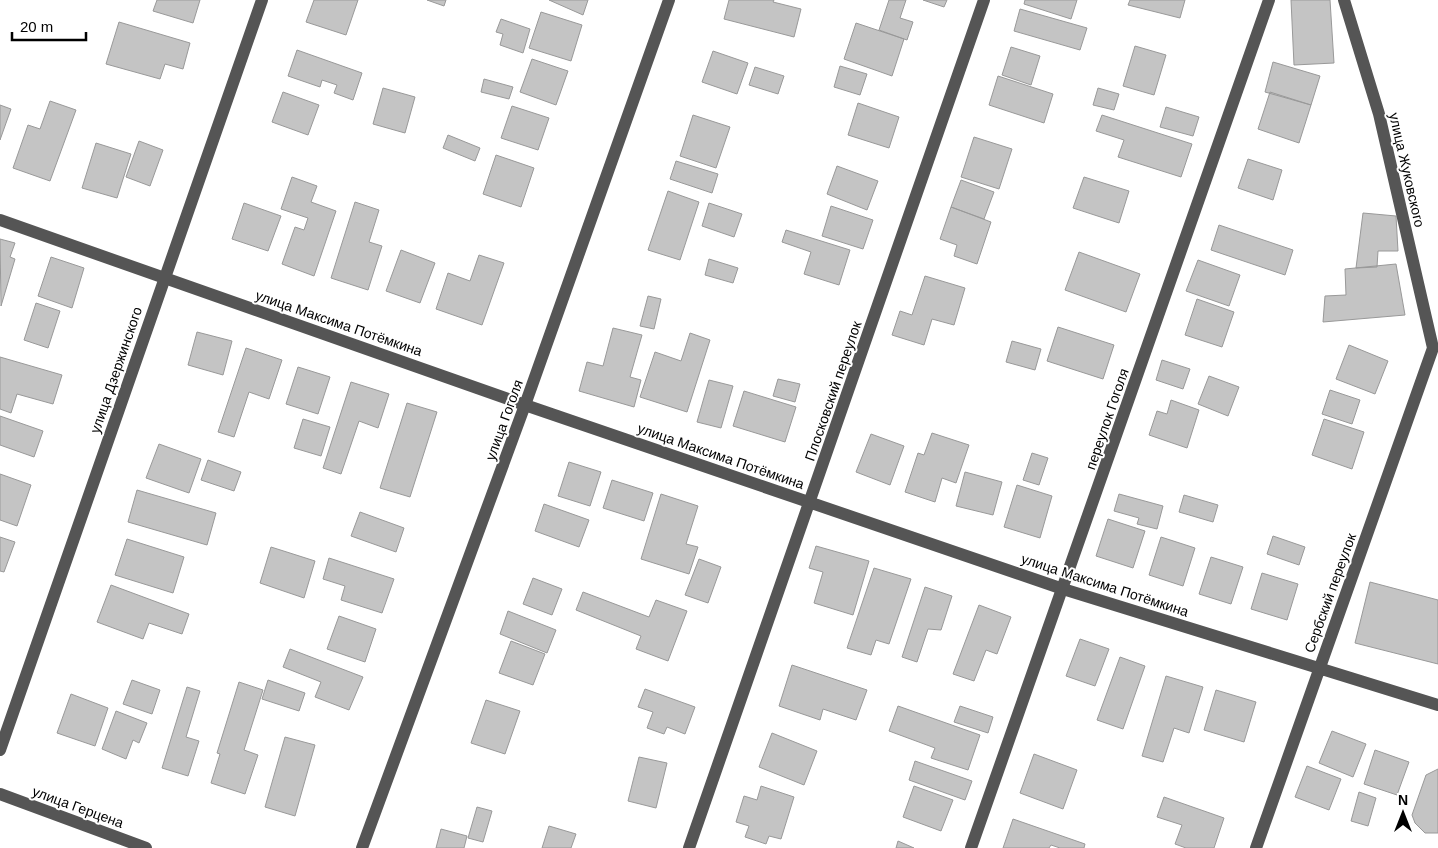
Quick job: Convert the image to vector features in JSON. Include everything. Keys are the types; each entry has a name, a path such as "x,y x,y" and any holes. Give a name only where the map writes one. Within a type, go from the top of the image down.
{"street":[{"name":"улица Дзержинского","path":"0,750 262,0"},
{"name":"улица Гоголя","path":"362,848 525,405 670,0"},
{"name":"Плосковский переулок","path":"689,848 811,503 984,0"},
{"name":"переулок Гоголя","path":"971,848 1064,589 1268,0"},
{"name":"улица Жуковского","path":"1344,0 1379,114 1433,348"},
{"name":"улица Максима Потёмкина","path":"0,220 525,405 1064,589 1438,705"},
{"name":"Сербский переулок","path":"1256,848 1433,348"},
{"name":"улица Герцена","path":"0,794 146,848"}],"building":[{"path":"157,0 200,0 193,23 153,11"},
{"path":"314,0 358,0 346,35 306,22"},
{"path":"427,0 446,0 444,6"},
{"path":"549,0 588,0 583,15"},
{"path":"729,0 774,0 773,2 801,9 794,37 724,19"},
{"path":"889,0 906,0 900,18 913,22 907,40 879,30"},
{"path":"923,0 947,0 944,7"},
{"path":"1025,0 1077,0 1071,19 1024,4"},
{"path":"1130,0 1185,0 1180,18 1128,5"},
{"path":"1291,0 1330,0 1334,63 1294,65"},
{"path":"1020,9 1087,28 1080,50 1014,31"},
{"path":"541,12 582,25 571,61 529,48"},
{"path":"501,19 530,29 523,53 500,45 503,34 496,32"},
{"path":"119,22 190,43 183,69 165,64 160,79 106,64"},
{"path":"856,23 904,39 892,76 844,59"},
{"path":"1135,46 1166,55 1154,95 1123,86"},
{"path":"1011,47 1040,56 1031,85 1002,75"},
{"path":"297,50 362,73 353,100 334,93 337,85 322,80 320,87 288,76"},
{"path":"713,51 748,63 737,94 702,82"},
{"path":"532,59 568,71 556,105 520,92"},
{"path":"1273,62 1320,76 1311,105 1265,92"},
{"path":"840,66 867,74 860,95 834,87"},
{"path":"755,67 784,76 778,94 749,85"},
{"path":"998,76 1053,94 1044,123 989,105"},
{"path":"484,79 513,87 509,99 481,92"},
{"path":"383,88 415,97 405,133 373,124"},
{"path":"1098,88 1119,94 1114,110 1093,105"},
{"path":"283,92 319,105 308,135 272,122"},
{"path":"1270,92 1311,105 1299,143 1258,129"},
{"path":"50,101 76,110 50,181 13,168 28,125 40,129"},
{"path":"858,103 899,117 889,148 848,135"},
{"path":"0,105 11,109 0,140"},
{"path":"512,106 549,118 538,150 501,138"},
{"path":"1166,107 1199,117 1193,136 1160,127"},
{"path":"693,115 730,127 716,168 680,156"},
{"path":"1102,115 1192,144 1181,177 1118,157 1124,140 1096,131"},
{"path":"448,135 480,148 475,161 443,148"},
{"path":"974,137 1012,149 999,189 961,177"},
{"path":"139,141 163,150 150,186 126,177"},
{"path":"96,143 131,154 117,198 82,188"},
{"path":"496,155 534,168 521,207 483,194"},
{"path":"1248,159 1282,170 1273,200 1238,188"},
{"path":"676,161 718,174 712,193 670,179"},
{"path":"837,166 878,181 867,210 827,194"},
{"path":"292,177 317,186 311,202 336,211 314,276 282,264 295,227 304,230 308,218 281,209"},
{"path":"1084,177 1129,191 1119,223 1073,208"},
{"path":"961,180 994,192 984,219 951,207"},
{"path":"668,191 699,202 680,260 648,250"},
{"path":"355,202 379,210 369,242 382,246 368,290 331,278"},
{"path":"244,203 281,216 268,251 232,239"},
{"path":"709,203 742,214 734,237 702,226"},
{"path":"831,206 873,220 863,249 822,236"},
{"path":"951,207 991,222 977,264 954,256 957,245 940,239"},
{"path":"1363,213 1396,216 1398,251 1378,251 1377,267 1356,268"},
{"path":"1219,225 1293,250 1285,275 1211,250"},
{"path":"786,230 850,250 839,285 804,274 811,252 782,242"},
{"path":"0,239 15,243 10,257 15,259 1,306"},
{"path":"401,250 435,263 420,303 386,291"},
{"path":"1079,252 1140,274 1126,312 1065,290"},
{"path":"479,255 504,263 482,325 436,309 448,273 470,281"},
{"path":"51,257 84,268 72,308 38,296"},
{"path":"709,259 738,268 733,283 705,275"},
{"path":"1198,260 1240,275 1229,306 1186,291"},
{"path":"1396,264 1405,315 1323,322 1325,296 1346,295 1345,269"},
{"path":"925,276 965,288 954,325 932,319 924,345 892,335 900,311 912,315"},
{"path":"648,296 661,299 654,329 640,326"},
{"path":"1197,299 1234,312 1222,347 1185,335"},
{"path":"36,303 60,311 48,348 24,340"},
{"path":"1058,327 1114,345 1103,379 1047,361"},
{"path":"613,328 642,335 630,377 641,380 634,407 579,391 587,362 603,366"},
{"path":"197,332 232,341 223,375 188,365"},
{"path":"690,333 710,340 687,412 640,397 655,352 681,361"},
{"path":"1012,341 1041,349 1035,370 1006,362"},
{"path":"1349,345 1388,361 1375,394 1336,379"},
{"path":"246,348 282,360 269,399 249,392 234,437 218,432"},
{"path":"0,357 62,375 53,404 17,394 11,413 0,409"},
{"path":"1162,360 1190,369 1183,389 1156,380"},
{"path":"298,367 330,377 318,414 286,404"},
{"path":"1209,376 1239,387 1228,416 1198,404"},
{"path":"778,379 800,384 795,402 773,396"},
{"path":"709,380 733,386 721,428 697,422"},
{"path":"351,382 389,394 378,428 359,421 341,474 323,468"},
{"path":"1330,390 1360,400 1352,424 1322,414"},
{"path":"744,391 796,407 785,442 733,426"},
{"path":"1171,400 1199,410 1187,448 1149,435 1157,411 1167,414"},
{"path":"407,403 437,412 410,497 380,488"},
{"path":"0,416 43,431 34,457 0,445"},
{"path":"303,419 330,427 321,456 294,448"},
{"path":"1324,419 1364,432 1352,469 1312,455"},
{"path":"932,433 969,445 956,483 942,478 935,502 905,492 918,453 924,455"},
{"path":"871,434 904,446 890,485 856,472"},
{"path":"159,444 201,459 189,493 146,478"},
{"path":"1032,453 1048,458 1039,485 1023,480"},
{"path":"208,460 241,472 234,491 201,480"},
{"path":"569,462 601,472 590,506 558,496"},
{"path":"965,472 1002,482 993,515 956,506"},
{"path":"0,474 31,485 17,526 0,520"},
{"path":"612,480 653,493 644,521 603,508"},
{"path":"1017,485 1052,496 1040,538 1004,527"},
{"path":"137,490 216,513 207,545 128,522"},
{"path":"661,494 698,506 686,544 698,547 689,574 641,559"},
{"path":"1119,494 1163,506 1157,529 1137,524 1139,518 1114,511"},
{"path":"1184,495 1218,505 1213,522 1179,512"},
{"path":"544,504 589,520 579,547 535,531"},
{"path":"360,512 404,528 396,552 351,536"},
{"path":"1108,519 1145,531 1133,568 1096,556"},
{"path":"1273,536 1305,547 1299,565 1267,554"},
{"path":"0,537 15,542 4,572 0,571"},
{"path":"1161,537 1195,548 1183,586 1149,575"},
{"path":"127,539 184,557 173,593 115,575"},
{"path":"816,546 869,561 853,615 814,603 823,572 809,568"},
{"path":"271,547 315,561 304,598 260,583"},
{"path":"1211,557 1243,567 1231,604 1199,594"},
{"path":"329,558 394,579 382,613 341,600 345,586 323,579"},
{"path":"699,559 721,567 708,603 685,595"},
{"path":"874,568 911,579 889,644 876,640 871,655 847,648"},
{"path":"1262,573 1298,584 1287,620 1251,609"},
{"path":"533,578 562,589 552,615 523,604"},
{"path":"1370,582 1438,600 1438,664 1355,643"},
{"path":"111,585 189,614 182,634 149,623 143,639 97,622"},
{"path":"925,587 952,596 941,630 928,629 917,662 902,657"},
{"path":"583,592 649,617 656,600 687,611 668,661 636,649 641,636 576,610"},
{"path":"979,605 1011,617 997,654 986,650 974,681 953,674"},
{"path":"508,611 556,630 547,653 500,634"},
{"path":"339,616 376,629 365,662 327,649"},
{"path":"1080,639 1109,649 1095,686 1066,676"},
{"path":"511,641 545,654 533,685 499,673"},
{"path":"290,649 363,677 349,710 315,697 321,682 283,667"},
{"path":"1120,657 1145,666 1123,729 1097,720"},
{"path":"792,665 867,690 856,720 823,709 820,720 779,706"},
{"path":"1166,676 1203,687 1189,733 1174,728 1163,762 1142,756"},
{"path":"132,680 160,690 152,714 123,704"},
{"path":"268,680 305,693 299,711 262,699"},
{"path":"239,682 263,690 244,750 258,755 245,794 211,783 220,754 217,753"},
{"path":"187,687 200,691 186,737 199,741 188,776 162,768"},
{"path":"645,689 695,707 685,734 667,727 664,734 647,728 653,712 638,707"},
{"path":"1216,690 1256,702 1244,742 1204,730"},
{"path":"71,694 108,708 95,746 57,733"},
{"path":"486,700 520,711 505,754 471,743"},
{"path":"898,706 980,735 968,770 931,758 935,748 889,731"},
{"path":"960,706 993,717 988,733 954,722"},
{"path":"116,711 147,723 139,743 133,740 126,759 102,749"},
{"path":"1332,731 1366,744 1353,777 1319,763"},
{"path":"772,733 817,751 804,785 759,767"},
{"path":"285,737 315,745 295,816 265,807"},
{"path":"1375,750 1409,762 1397,795 1364,784"},
{"path":"1034,754 1077,770 1063,809 1020,793"},
{"path":"639,757 667,763 656,808 628,801"},
{"path":"915,761 972,781 965,800 909,780"},
{"path":"1307,766 1341,779 1329,810 1295,797"},
{"path":"1438,769 1438,833 1425,833 1415,823 1412,815 1426,775"},
{"path":"761,786 794,797 781,839 769,836 766,844 745,837 749,826 736,822 744,796 757,800"},
{"path":"914,786 953,800 941,831 903,817"},
{"path":"1359,792 1376,798 1368,826 1351,821"},
{"path":"1164,797 1224,818 1214,848 1186,848 1175,844 1182,825 1157,817"},
{"path":"477,807 492,811 483,842 468,838"},
{"path":"1013,819 1085,844 1084,848 1060,848 1051,845 1049,848 1003,848"},
{"path":"549,826 576,834 571,848 542,848"},
{"path":"441,829 467,836 464,848 436,848"},
{"path":"898,841 914,848 896,848"}]}
